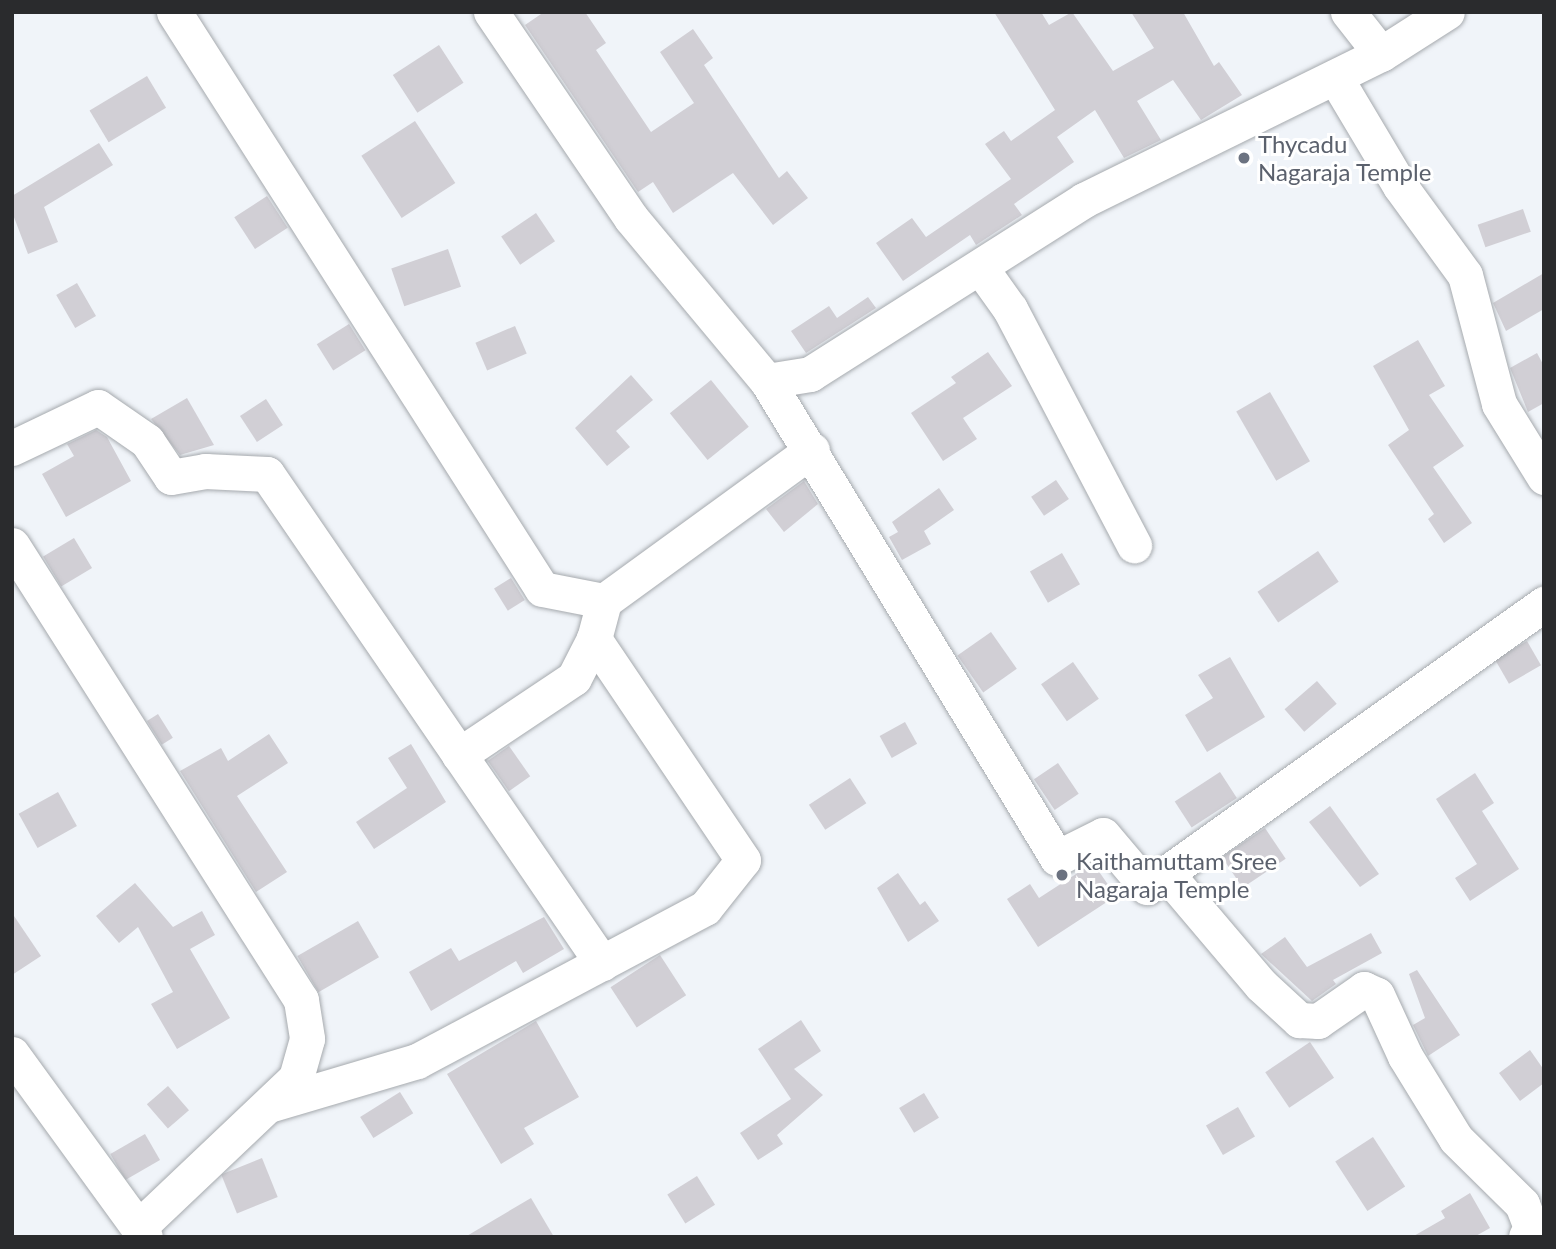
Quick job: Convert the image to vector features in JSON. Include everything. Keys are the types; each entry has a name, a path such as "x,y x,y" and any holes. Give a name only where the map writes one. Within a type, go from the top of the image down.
{"street":[{"path":"174,12 542,589 604,601"},
{"path":"492,12 631,218 766,381 812,450 1057,858 1103,835 1147,887 1544,604"},
{"path":"1348,12 1381,54"},
{"path":"766,381 810,374 1143,168 1335,78 1381,54 1447,12"},
{"path":"1335,78 1400,186 1465,275 1499,404 1544,477"},
{"path":"980,267 1010,309 1134,545"},
{"path":"12,448 98,407 147,441 171,477 205,471 267,474 602,963"},
{"path":"459,755 574,678 594,639 604,601 812,450"},
{"path":"12,545 301,1000 307,1040 296,1079 142,1231 12,1054"},
{"path":"272,1104 417,1061 705,908 743,860 594,639"},
{"path":"1166,873 1261,985 1299,1020 1318,1021 1364,989 1377,995 1405,1056 1456,1139 1522,1203 1531,1227 1526,1237"}],"building":[{"path":"544,12 585,12 606,43 596,50 651,132 694,103 660,52 693,29 713,58 704,65 779,178 787,171 808,198 773,225 733,173 673,213 653,182 638,192 525,25"},
{"path":"994,12 1041,12 1049,25 1072,12 1113,71 1154,48 1131,12 1183,12 1214,66 1219,62 1242,95 1201,120 1173,80 1137,101 1161,140 1124,158 1095,110 1057,137 1074,162 1014,204 1022,215 976,245 970,235 903,281 876,243 912,218 926,237 1011,179 985,144 1004,131 1011,141 1055,110"},
{"path":"439,45 464,83 417,113 393,75"},
{"path":"147,76 166,108 109,142 90,111"},
{"path":"415,121 455,183 402,218 361,156"},
{"path":"99,143 113,165 44,207 58,242 28,254 12,212 12,196"},
{"path":"267,196 288,228 255,249 234,217"},
{"path":"1523,209 1531,232 1485,247 1478,225"},
{"path":"536,213 555,241 520,265 501,236"},
{"path":"448,249 461,287 404,306 391,269"},
{"path":"1544,273 1544,309 1506,331 1493,303"},
{"path":"77,283 96,316 75,328 56,295"},
{"path":"868,297 876,308 806,353 791,331 829,306 837,318"},
{"path":"349,324 365,350 333,370 317,344"},
{"path":"515,326 527,354 487,370 475,343"},
{"path":"1418,340 1445,386 1429,395 1464,446 1433,467 1472,523 1444,543 1428,519 1434,514 1388,445 1409,430 1373,366"},
{"path":"988,352 1012,386 963,418 977,439 943,461 911,413 956,383 951,377"},
{"path":"1537,353 1544,366 1544,403 1528,412 1510,368"},
{"path":"631,375 653,400 616,431 630,447 607,466 575,428"},
{"path":"711,380 749,427 708,460 670,413"},
{"path":"1270,392 1310,461 1276,481 1236,412"},
{"path":"187,398 214,445 180,455 151,419"},
{"path":"266,399 283,425 257,442 240,416"},
{"path":"96,430 107,437 131,481 66,517 42,474 74,456 67,444"},
{"path":"1056,480 1069,499 1044,516 1031,497"},
{"path":"804,481 818,504 784,532 766,509"},
{"path":"939,488 954,510 924,531 931,544 902,560 889,537 898,532 892,522"},
{"path":"74,538 92,568 61,587 43,557"},
{"path":"1318,551 1339,582 1278,622 1257,592"},
{"path":"1062,553 1080,584 1048,603 1030,572"},
{"path":"511,578 525,600 508,611 494,589"},
{"path":"991,632 1017,669 983,692 957,656"},
{"path":"1527,641 1541,665 1509,684 1495,660"},
{"path":"1230,657 1265,717 1207,752 1185,715 1213,698 1198,675"},
{"path":"1073,662 1099,699 1067,721 1041,684"},
{"path":"1317,681 1337,704 1304,732 1285,709"},
{"path":"158,714 173,738 162,745 147,721"},
{"path":"905,722 917,744 892,758 880,736"},
{"path":"269,734 288,763 237,796 287,872 256,892 180,771 221,748 228,761"},
{"path":"411,744 446,802 374,849 356,822 407,788 388,758"},
{"path":"509,746 530,776 509,791 488,761"},
{"path":"1058,763 1079,794 1055,810 1034,779"},
{"path":"1220,772 1237,798 1192,827 1175,801"},
{"path":"1475,773 1494,803 1482,811 1519,869 1470,901 1455,878 1477,864 1436,799"},
{"path":"850,778 866,803 825,830 809,805"},
{"path":"58,792 77,826 38,848 19,814"},
{"path":"1330,806 1379,874 1360,887 1309,822"},
{"path":"1265,828 1286,859 1243,888 1222,857"},
{"path":"1093,863 1116,896 1038,947 1007,899 1030,884 1039,898"},
{"path":"898,873 920,905 925,901 939,921 908,942 877,888"},
{"path":"135,883 173,927 202,911 215,935 190,949 230,1018 177,1049 151,1004 173,992 138,927 119,943 96,916"},
{"path":"12,913 41,956 12,975"},
{"path":"544,917 564,949 523,973 516,961 431,1011 409,972 451,948 459,961"},
{"path":"358,921 379,957 318,992 297,956"},
{"path":"1371,933 1382,953 1333,980 1336,984 1312,1001 1261,954 1285,937 1307,967"},
{"path":"660,955 686,995 637,1027 611,987"},
{"path":"1417,970 1460,1035 1428,1056 1413,1025 1425,1018 1409,974"},
{"path":"801,1020 821,1051 794,1069 823,1095 777,1135 783,1144 758,1160 740,1133 791,1099 758,1049"},
{"path":"536,1021 579,1097 524,1128 534,1144 501,1164 447,1074"},
{"path":"1310,1042 1334,1078 1289,1108 1265,1072"},
{"path":"1530,1050 1544,1070 1544,1083 1520,1101 1499,1073"},
{"path":"168,1086 189,1110 168,1129 147,1104"},
{"path":"400,1092 413,1113 373,1138 360,1117"},
{"path":"924,1093 939,1118 914,1133 899,1108"},
{"path":"1238,1107 1255,1136 1223,1155 1206,1126"},
{"path":"145,1134 160,1160 125,1180 110,1154"},
{"path":"1373,1137 1405,1186 1367,1211 1335,1162"},
{"path":"262,1158 278,1197 237,1213 221,1174"},
{"path":"697,1176 715,1205 685,1223 667,1195"},
{"path":"1470,1193 1490,1228 1474,1237 1412,1237 1445,1218 1441,1211"},
{"path":"531,1198 554,1237 465,1237"}],"place":[{"name":"Thycadu Nagaraja Temple","path":"1244,158"},
{"name":"Kaithamuttam Sree Nagaraja Temple","path":"1062,875"}]}
